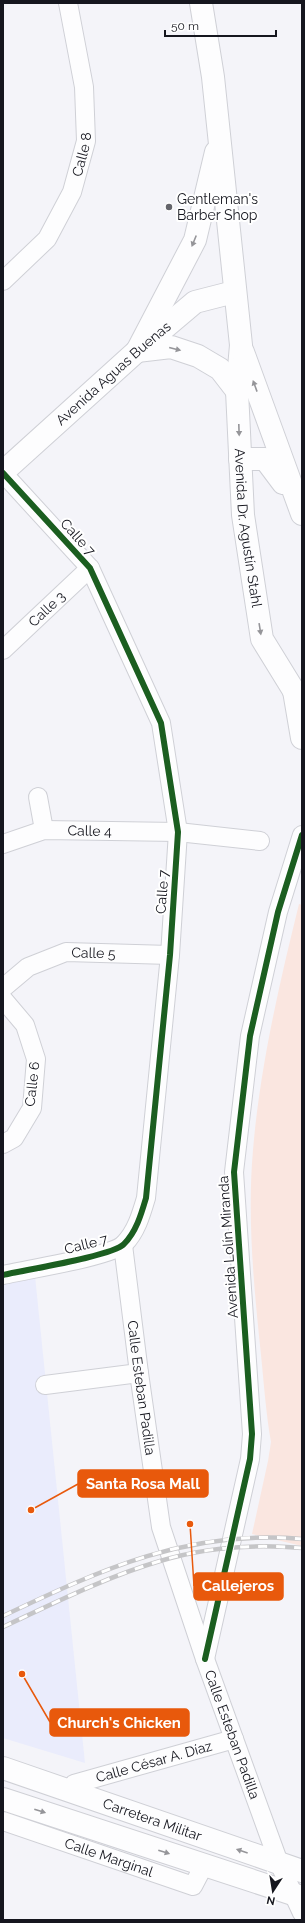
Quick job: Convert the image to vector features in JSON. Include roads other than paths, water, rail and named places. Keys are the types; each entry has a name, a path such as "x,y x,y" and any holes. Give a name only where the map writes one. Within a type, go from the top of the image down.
{"main road":[{"name":"Avenida Dr. Agustín Stahl","path":"201,3 220,135 240,345 237,391 243,515 262,639 298,694"},
{"path":"137,351 195,240 220,135"},
{"name":"Avenida Aguas Buenas","path":"3,473 137,351 195,302 234,292"},
{"name":"Avenida Dr. Agustín Stahl","path":"240,345 300,510"},
{"path":"137,351 172,347 198,356 220,369 237,391"},
{"path":"240,459 265,459 300,510"},
{"path":"298,694 302,738"},
{"name":"Carretera Militar","path":"3,1768 302,1871"},
{"name":"Carretera Militar","path":"3,1799 298,1895"}],"street":[{"name":"Calle 8","path":"3,281 47,239 72,192 86,141 84,87 68,3"},
{"name":"Calle 7","path":"3,473 90,568 161,723 178,832 170,955 146,1198 140,1221 123,1245 106,1253 10,1273"},
{"name":"Calle 3","path":"3,650 90,568"},
{"path":"38,797 44,830"},
{"name":"Calle 4","path":"3,844 44,830 178,832 260,841"},
{"name":"Avenida Lolín Miranda","path":"205,1659 250,1459 252,1434 235,1166 250,1036 278,912 302,835"},
{"name":"Calle 5","path":"3,988 28,968 66,952 170,955"},
{"name":"Calle 6","path":"3,999 25,1025 36,1059 32,1108 14,1138 3,1144"},
{"name":"Calle Esteban Padilla","path":"123,1245 139,1373 161,1527 205,1659 279,1863 298,1895 302,1913"},
{"path":"45,1386 139,1373"},
{"name":"Calle César A. Díaz","path":"74,1784 234,1739"},
{"name":"Calle Marginal","path":"3,1821 193,1886 204,1865"}],"railway":[{"path":"3,1616 111,1568 147,1556 222,1540 261,1538 302,1539"},
{"path":"3,1627 100,1583 140,1567 177,1556 195,1552 231,1548 266,1546 302,1548"}],"place":[{"name":"Gentleman's Barber Shop","path":"169,207"},
{"name":"Santa Rosa Mall","path":"31,1510"},
{"name":"Callejeros","path":"190,1524"},
{"name":"Church's Chicken","path":"22,1674"}]}
